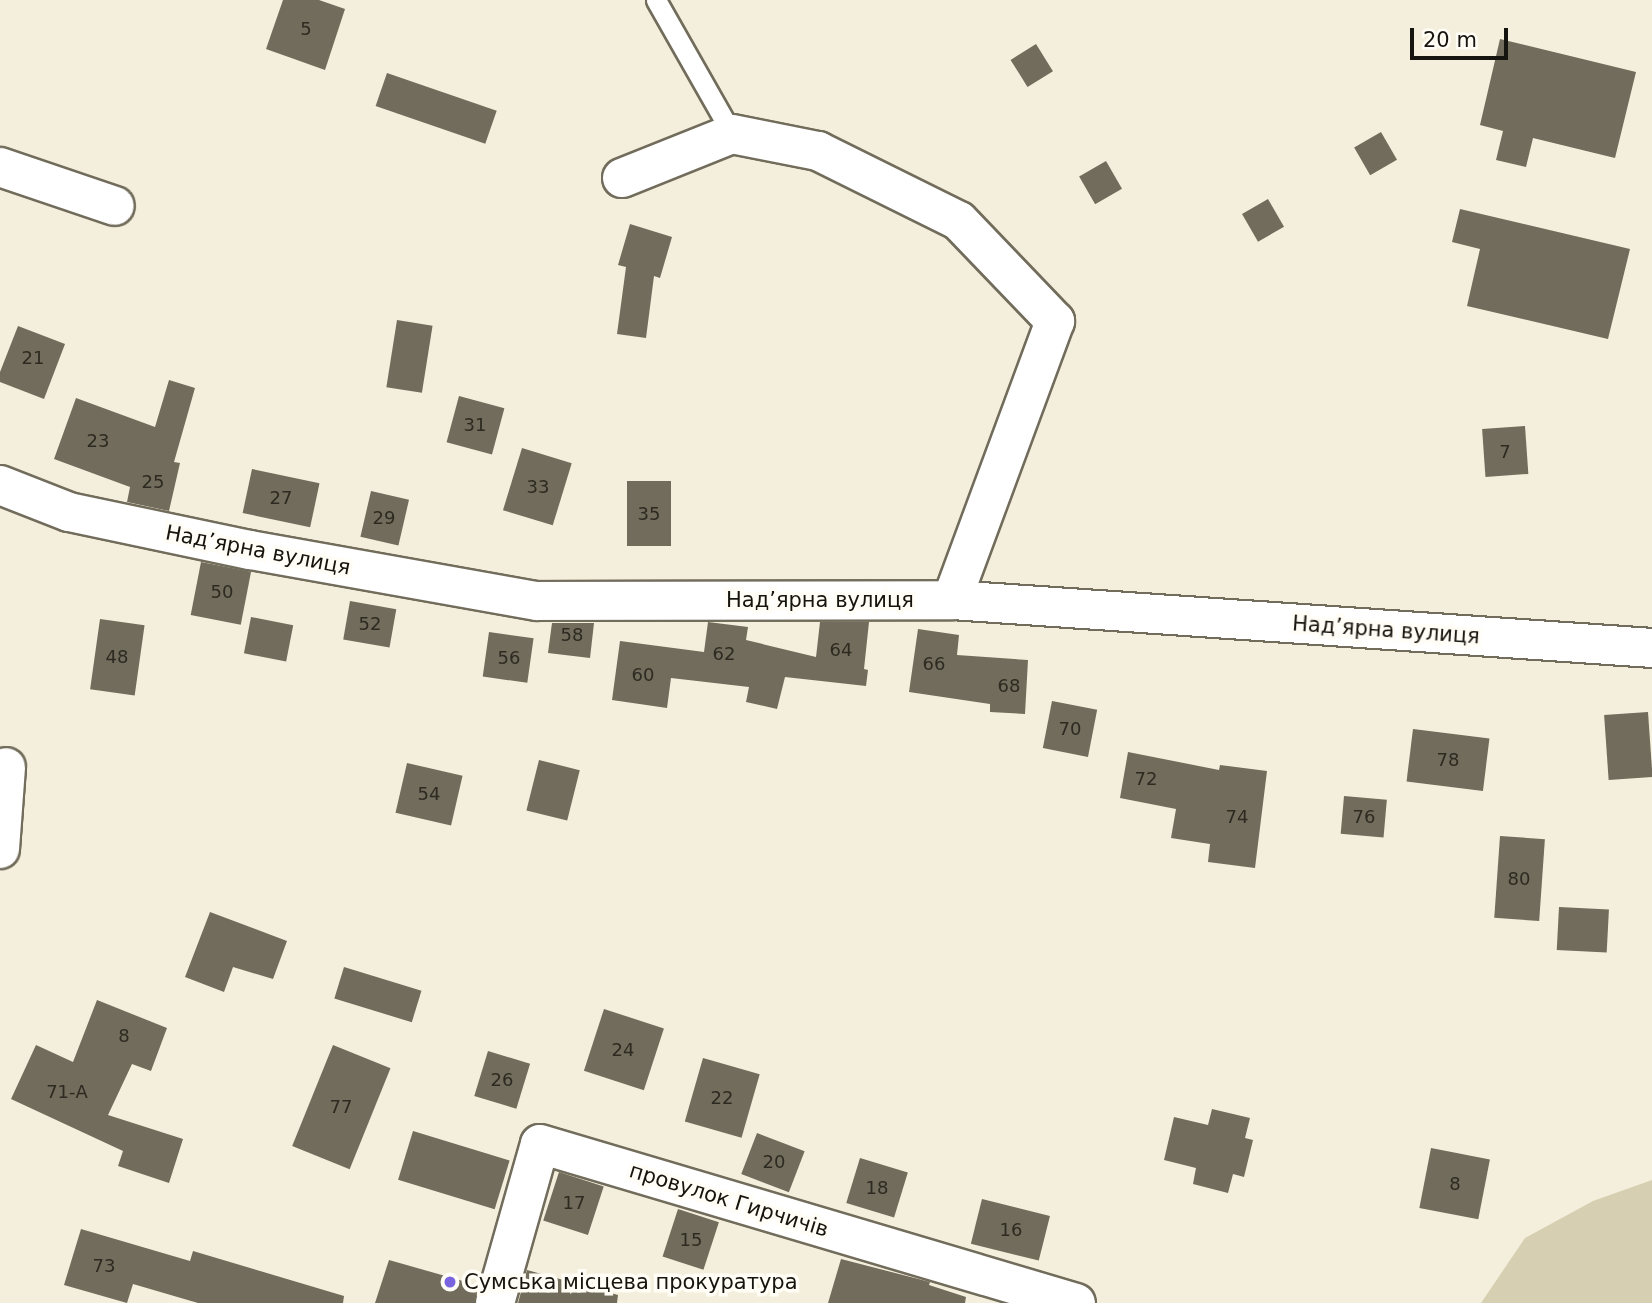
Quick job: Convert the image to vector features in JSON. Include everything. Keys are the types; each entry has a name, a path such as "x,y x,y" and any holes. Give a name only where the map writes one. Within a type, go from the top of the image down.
{"street":[{"path":"622,177 732,134 818,151 959,221 1055,321 952,600"},
{"path":"0,167 115,206"},
{"name":"Надʼярна вулиця","path":"0,485 82,514 250,550 537,601 952,600 1652,648"},
{"path":"0,849 6,767"},
{"name":"провулок Гирчичів","path":"495,1303 540,1144 1076,1303"}],"lane":[{"path":"656,0 732,134"}],"shaded area":[{"path":"1652,1180 1652,1303 1481,1303 1525,1238 1593,1201"}],"building":[{"path":"283,0 319,0 345,9 325,70 266,49"},
{"path":"1500,39 1636,72 1615,158 1533,138 1526,167 1496,160 1503,131 1480,125"},
{"path":"1036,44 1053,71 1028,87 1011,60"},
{"path":"387,73 497,111 485,144 376,106"},
{"path":"1381,132 1397,160 1370,175 1354,148"},
{"path":"1106,161 1122,189 1095,204 1079,176"},
{"path":"1268,199 1284,227 1258,242 1242,214"},
{"path":"1460,209 1630,249 1608,339 1467,306 1480,249 1452,242"},
{"path":"630,224 672,237 660,278 654,276 646,338 617,334 626,267 618,265"},
{"path":"397,320 433,326 422,393 386,387"},
{"path":"18,326 65,344 44,399 0,382 0,372"},
{"path":"169,380 195,388 174,462 180,463 169,511 127,502 130,487 54,459 76,398 155,427"},
{"path":"459,396 504,408 492,455 447,442"},
{"path":"1525,426 1528,474 1485,477 1482,429"},
{"path":"522,448 572,463 553,525 503,510"},
{"path":"252,469 319,483 310,527 243,513"},
{"path":"627,481 671,481 671,546 627,546"},
{"path":"371,491 409,500 398,546 360,537"},
{"path":"201,562 251,572 241,625 191,615"},
{"path":"350,601 396,609 390,648 343,639"},
{"path":"251,617 293,625 286,662 244,653"},
{"path":"100,619 145,625 135,696 90,689"},
{"path":"708,622 748,627 746,640 816,657 820,622 869,622 864,669 868,670 866,686 785,677 777,709 746,702 749,687 671,678 667,708 612,700 620,641 704,652"},
{"path":"552,623 594,623 590,658 548,653"},
{"path":"918,629 959,635 957,655 1028,660 1025,714 990,712 990,704 909,692"},
{"path":"489,632 534,638 527,683 483,677"},
{"path":"1052,701 1097,710 1088,757 1043,748"},
{"path":"1648,712 1652,777 1609,780 1604,715"},
{"path":"1413,729 1489,738 1483,791 1407,782"},
{"path":"1128,752 1219,770 1220,765 1267,771 1255,868 1208,862 1210,844 1171,838 1176,809 1120,798"},
{"path":"539,760 580,770 567,821 526,810"},
{"path":"407,763 463,776 451,826 396,813"},
{"path":"1344,796 1387,800 1384,838 1341,834"},
{"path":"1500,836 1545,839 1539,921 1494,918"},
{"path":"1559,907 1609,910 1607,953 1557,950"},
{"path":"210,912 287,941 273,979 233,967 224,992 185,977"},
{"path":"344,967 421,991 412,1022 334,999"},
{"path":"97,1000 167,1028 151,1071 132,1064 108,1115 183,1139 169,1183 118,1166 123,1151 11,1099 36,1045 73,1062"},
{"path":"604,1009 664,1028 644,1090 584,1071"},
{"path":"333,1045 390,1068 350,1169 292,1146"},
{"path":"488,1051 530,1064 516,1109 474,1096"},
{"path":"703,1058 760,1074 742,1138 685,1121"},
{"path":"1212,1109 1250,1118 1245,1138 1253,1140 1244,1177 1233,1174 1228,1193 1193,1184 1196,1168 1164,1160 1174,1117 1208,1125"},
{"path":"413,1131 510,1161 495,1209 398,1180"},
{"path":"757,1133 805,1151 789,1192 741,1174"},
{"path":"1431,1148 1490,1159 1478,1219 1419,1208"},
{"path":"860,1158 908,1173 894,1218 846,1203"},
{"path":"559,1172 604,1187 588,1235 543,1221"},
{"path":"982,1199 1050,1216 1039,1261 971,1244"},
{"path":"678,1209 719,1222 703,1270 663,1257"},
{"path":"81,1229 190,1261 193,1251 344,1296 343,1303 198,1303 133,1284 127,1303 64,1285"},
{"path":"841,1259 930,1282 929,1285 966,1297 965,1303 828,1303"},
{"name":"Сумська місцева прокуратура","path":"389,1260 477,1285 474,1303 375,1303"},
{"path":"527,1270 618,1295 617,1303 518,1303"}],"place":[{"name":"Сумська місцева прокуратура","path":"450,1282"}]}
